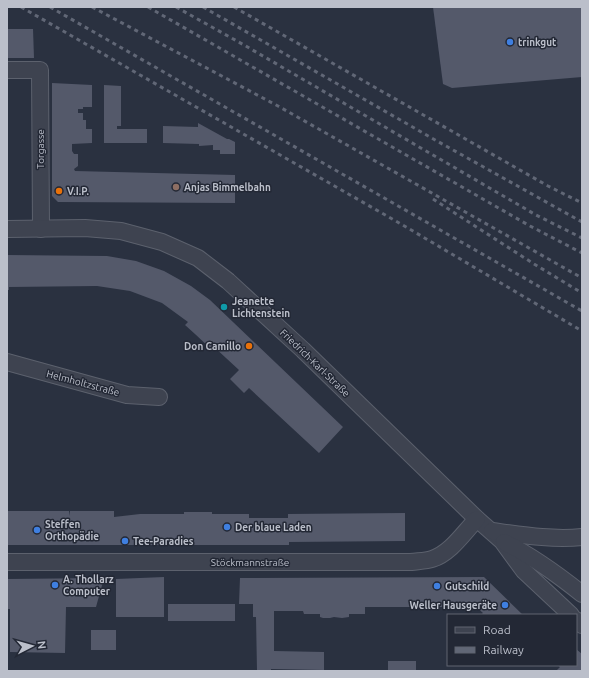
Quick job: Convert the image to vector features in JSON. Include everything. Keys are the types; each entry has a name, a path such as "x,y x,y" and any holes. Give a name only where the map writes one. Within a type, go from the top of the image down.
{"street":[{"name":"Torgasse","path":"7,70 40,70 41,229"},
{"name":"Friedrich-Karl-Straße","path":"7,229 92,228 121,231 162,242 198,258 228,281 297,345 496,536 524,571 570,614"},
{"name":"Helmholtzstraße","path":"7,362 127,395 160,397"},
{"name":"Stöckmannstraße","path":"7,562 410,562 436,557 448,550 477,519"},
{"name":"Friedrich-Karl-Straße","path":"496,536 539,562 582,594"},
{"path":"496,536 566,539 582,537"}],"building":[{"name":"trinkgut","path":"433,7 582,7 582,77 452,88 443,84"},
{"path":"7,29 33,29 34,58 7,58"},
{"path":"52,83 92,85 92,107 83,107 83,109 78,109 78,113 83,113 83,120 86,120 86,129 92,129 92,143 72,144 72,151 74,154 78,154 78,166 74,169 75,171 235,175 235,203 58,202 52,196"},
{"path":"104,85 121,86 121,126 117,126 117,129 147,129 147,143 104,143"},
{"path":"198,123 235,142 235,154 220,154 220,150 213,150 213,145 199,146 199,144 163,143 163,126 198,127"},
{"path":"7,255 107,256 136,261 164,271 191,286 210,300 343,427 319,453 249,388 244,393 230,379 239,370 213,346 211,349 185,325 188,322 162,303 130,291 97,286 9,287 9,290 7,290"},
{"path":"7,511 69,511 69,516 70,511 114,511 114,517 140,514 184,514 184,512 212,512 212,514 249,514 249,518 288,518 288,514 405,513 405,541 289,542 289,545 7,545"},
{"path":"164,577 164,617 116,617 116,579"},
{"path":"484,577 522,614 482,614 483,613 474,605 472,607 365,607 365,614 349,614 349,617 342,618 323,618 320,617 320,614 304,614 303,611 274,611 274,651 324,652 324,670 271,669 271,671 257,671 256,617 253,617 253,604 239,604 240,578"},
{"path":"104,578 96,607 66,607 65,653 10,652 10,609 7,609 7,579"},
{"path":"168,604 235,604 235,621 168,621"},
{"path":"91,630 116,630 116,650 91,650"},
{"path":"577,650 582,654 582,671 556,671 560,667 558,666 577,666"},
{"path":"388,661 416,661 416,671 388,671"}],"railway":[{"path":"21,7 401,224 582,331"},
{"path":"50,7 582,311"},
{"path":"92,7 278,106 582,278"},
{"path":"148,7 530,226 582,253"},
{"path":"176,7 536,215 582,238"},
{"path":"203,7 582,222"},
{"path":"234,7 548,186 582,203"},
{"path":"433,199 582,293"}],"place":[{"name":"trinkgut","path":"510,42"},
{"name":"Anjas Bimmelbahn","path":"176,187"},
{"name":"V.I.P.","path":"59,191"},
{"name":"Jeanette Lichtenstein","path":"224,307"},
{"name":"Don Camillo","path":"249,346"},
{"name":"Der blaue Laden","path":"227,527"},
{"name":"Steffen Orthopädie","path":"37,530"},
{"name":"Tee-Paradies","path":"125,541"},
{"name":"A. Thollarz Computer","path":"55,585"},
{"name":"Gutschild","path":"437,586"},
{"name":"Weller Hausgeräte","path":"505,605"}]}
